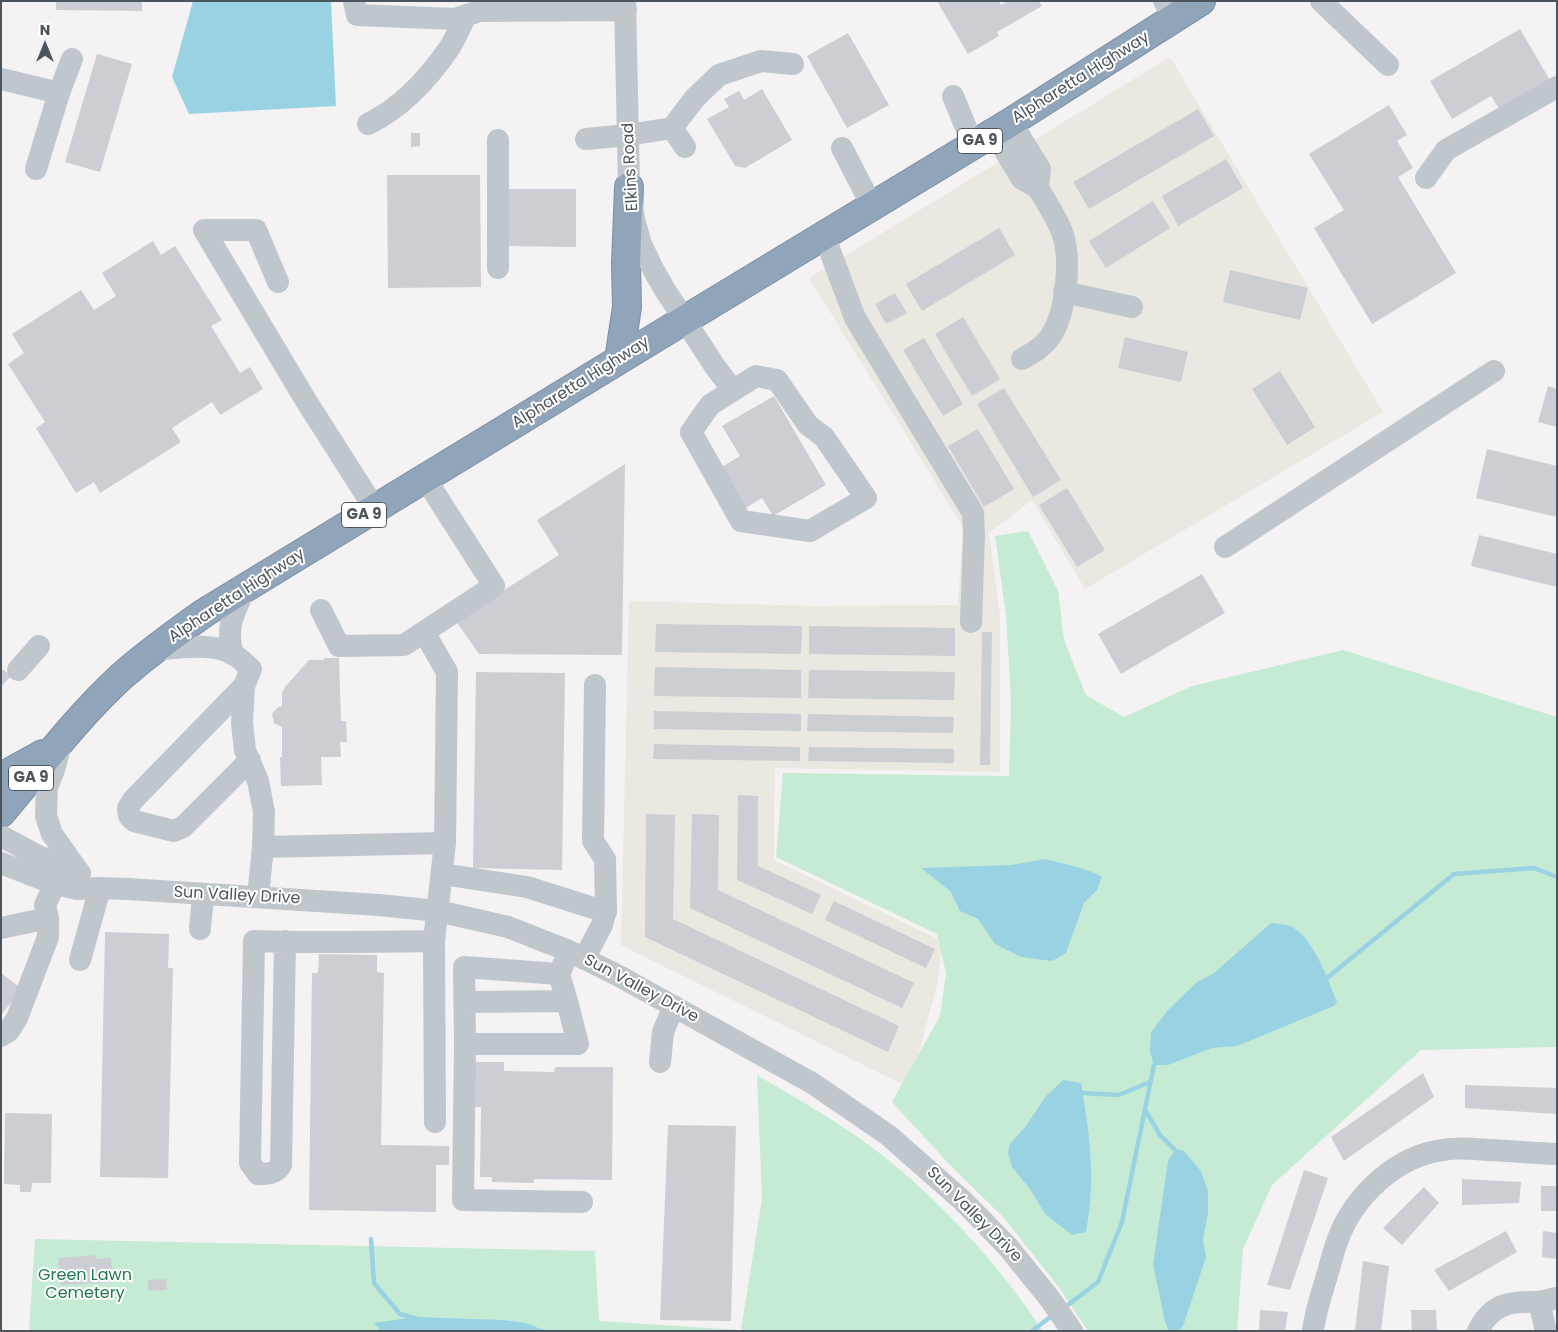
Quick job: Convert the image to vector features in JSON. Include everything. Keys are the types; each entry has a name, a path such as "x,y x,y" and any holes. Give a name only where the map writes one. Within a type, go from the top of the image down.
{"highway":[{"name":"Alpharetta Highway","path":"1,813 109,690 154,650 202,614 992,133 1169,10 1201,1"},
{"path":"619,360 627,307 626,264 629,186"},
{"path":"1,777 61,743"}],"street":[{"path":"354,1 357,15 455,19 480,11 625,6"},
{"path":"1322,2 1388,65"},
{"name":"Elkins Road","path":"625,6 629,186 634,219 641,244 653,269 716,368 733,390"},
{"path":"368,124 382,117 421,84 451,46 466,15"},
{"path":"36,169 59,93 72,59"},
{"path":"586,139 672,128 695,98 719,75 761,61 793,64"},
{"path":"1,79 59,93"},
{"path":"1426,178 1446,150 1557,87"},
{"path":"953,96 992,133 1040,169 1038,188 1057,221 1062,234 1065,247 1066,278 1060,314 1051,335 1035,352 1022,360"},
{"path":"672,128 685,147"},
{"path":"498,140 498,268"},
{"path":"842,148 872,206"},
{"path":"278,282 256,230 204,230 305,399 375,509"},
{"path":"824,235 855,318 973,513 971,622"},
{"path":"1064,292 1132,307"},
{"path":"1225,547 1494,371"},
{"path":"756,376 777,380 808,425 824,437 866,498 810,531 741,521 691,432 710,405 733,390 756,376"},
{"path":"321,610 339,646 404,645 494,586 425,478"},
{"path":"232,654 229,631 233,616 246,587"},
{"path":"424,632 447,672 445,843 434,942 435,1122"},
{"path":"18,670 39,646"},
{"path":"154,650 201,648 220,650 232,654 251,669 244,686 242,723 246,750 258,781 264,812 258,897"},
{"path":"582,1202 463,1200 464,967 558,974 602,926 606,912 605,860 593,842 595,685"},
{"path":"244,686 134,800 128,808 130,816 134,821 174,831 183,827 250,760"},
{"path":"61,743 54,770 47,787 46,816 52,834 78,872"},
{"path":"1,836 38,856 92,878 100,888 80,960"},
{"path":"263,847 445,843"},
{"name":"Sun Valley Drive","path":"1,864 55,884 77,889 100,888 258,897 438,911 508,927 577,955 674,1006 812,1083 888,1136 963,1201 1001,1240 1040,1285 1072,1331"},
{"path":"442,874 528,887 606,912"},
{"path":"1,1036 9,1031 17,1018 48,937 48,918 45,905 55,884"},
{"path":"200,928 203,894"},
{"path":"1,928 48,918"},
{"path":"285,941 281,1165 274,1172 258,1174 250,1163 254,941 285,941 434,942"},
{"path":"465,1044 578,1044 558,974"},
{"path":"465,1002 567,1001"},
{"path":"660,1062 663,1032 674,1006"},
{"path":"1313,1331 1316,1313 1337,1240 1357,1204 1380,1180 1412,1159 1444,1150 1460,1149 1557,1154"},
{"path":"1478,1331 1482,1322 1491,1312 1502,1305 1514,1301 1548,1300 1546,1331"}],"shaded area":[{"path":"1170,57 1383,412 1085,589 1032,500 989,533 1000,615 1000,772 775,768 774,860 942,941 938,980 910,1088 621,945 629,601 814,606 958,605 963,527 809,278"}],"green space":[{"path":"1028,531 1058,591 1064,640 1086,695 1124,717 1192,686 1343,650 1557,717 1557,1047 1421,1050 1272,1185 1243,1249 1237,1331 1088,1331 1058,1286 1004,1218 948,1163 892,1102 940,1016 946,973 937,934 776,857 783,773 1009,776 1011,701 1006,615 995,536"},
{"name":"Green Lawn Cemetery","path":"757,1075 852,1133 905,1174 949,1215 989,1259 1043,1331 29,1331 35,1239 595,1251 599,1321 741,1330 762,1199"}],"water":[{"path":"193,1 331,1 336,106 189,114 172,77"},
{"path":"1045,859 1081,868 1102,877 1097,890 1084,903 1066,953 1052,961 1021,957 995,944 978,919 960,911 950,891 921,868 1011,865"},
{"path":"1271,923 1290,926 1306,939 1319,960 1329,982 1337,1002 1334,1006 1237,1046 1212,1048 1168,1065 1154,1065 1150,1052 1151,1032 1169,1009 1197,982 1214,973"},
{"path":"1063,1080 1081,1083 1091,1158 1091,1194 1086,1232 1072,1235 1045,1214 1030,1189 1012,1167 1008,1153 1010,1144 1026,1126 1046,1096"},
{"path":"1175,1150 1183,1150 1201,1171 1208,1191 1208,1213 1203,1240 1206,1257 1183,1326 1179,1331 1169,1331 1165,1322 1153,1264 1168,1161"},
{"path":"414,1317 503,1320 526,1323 553,1331 381,1331 374,1323"}],"building":[{"path":"56,1 142,1 142,11 56,10"},
{"path":"937,1 999,1 1001,5 1008,1 1039,1 1042,6 997,32 999,36 968,54"},
{"path":"1520,29 1551,82 1501,112 1491,96 1452,119 1430,81"},
{"path":"848,33 889,105 847,128 807,56"},
{"path":"97,54 132,64 100,172 65,162"},
{"path":"762,89 792,140 745,168 735,166 707,119 729,107 724,99 739,91 744,100"},
{"path":"1389,105 1407,135 1397,141 1413,168 1398,177 1456,273 1372,324 1314,228 1344,210 1309,154"},
{"path":"1198,109 1214,136 1089,209 1073,182"},
{"path":"411,133 420,133 420,146 411,147"},
{"path":"1226,159 1243,188 1178,226 1162,196"},
{"path":"387,175 480,175 481,287 388,288"},
{"path":"504,189 576,189 576,247 504,246"},
{"path":"1153,201 1170,228 1106,268 1089,241"},
{"path":"999,228 1015,255 922,311 906,284"},
{"path":"153,241 161,255 175,246 222,320 211,326 240,373 250,367 263,389 220,415 212,402 172,428 181,442 100,493 94,482 76,493 36,428 45,422 8,364 24,353 12,334 81,290 94,310 116,296 102,273"},
{"path":"1230,270 1308,288 1300,320 1223,302"},
{"path":"895,293 907,313 886,324 875,304"},
{"path":"963,317 1000,379 972,396 935,334"},
{"path":"1125,337 1188,352 1181,382 1118,368"},
{"path":"924,338 963,404 943,416 903,350"},
{"path":"1280,371 1315,427 1287,445 1252,389"},
{"path":"1548,386 1557,389 1557,427 1538,422"},
{"path":"1004,388 1061,480 1033,497 977,404"},
{"path":"774,396 826,485 773,516 762,498 744,509 720,468 740,456 722,426"},
{"path":"978,429 1014,489 984,507 948,446"},
{"path":"1487,449 1557,466 1557,517 1476,498"},
{"path":"625,464 622,655 479,654 456,621 559,555 537,520"},
{"path":"1067,488 1105,550 1077,567 1039,505"},
{"path":"1479,535 1557,554 1557,587 1471,566"},
{"path":"1202,574 1225,613 1121,674 1098,634"},
{"path":"656,624 802,626 801,654 655,652"},
{"path":"809,626 955,628 955,656 809,654"},
{"path":"982,632 992,632 990,765 980,765"},
{"path":"324,658 339,658 341,721 346,721 347,742 340,742 341,757 321,757 322,785 281,786 282,727 274,723 272,714 278,707 282,706 282,693 285,687 309,660 324,660"},
{"path":"655,667 801,670 801,698 654,696"},
{"path":"1,668 11,676 1,687"},
{"path":"809,670 955,672 954,700 808,698"},
{"path":"476,672 565,673 562,870 473,868"},
{"path":"654,711 801,714 801,731 654,729"},
{"path":"808,714 954,717 953,733 807,731"},
{"path":"654,744 800,747 800,761 653,759"},
{"path":"809,747 954,749 954,763 808,761"},
{"path":"738,795 758,796 758,866 821,895 812,914 737,880"},
{"path":"646,814 675,815 673,919 899,1026 888,1052 645,937"},
{"path":"692,814 719,815 718,890 914,983 902,1008 690,908"},
{"path":"834,901 935,949 926,968 825,920"},
{"path":"105,932 169,934 168,968 173,968 168,1178 100,1177"},
{"path":"319,954 377,955 377,972 384,973 381,1145 449,1146 449,1165 436,1165 436,1212 309,1210 312,973 318,973"},
{"path":"1,973 22,989 1,1015"},
{"path":"466,1062 504,1062 504,1071 554,1072 555,1067 613,1067 612,1180 534,1179 534,1183 492,1182 492,1177 480,1177 481,1107 475,1107"},
{"path":"1423,1073 1434,1097 1344,1161 1331,1137"},
{"path":"1465,1085 1557,1088 1557,1114 1465,1108"},
{"path":"5,1113 52,1114 51,1183 32,1183 31,1192 20,1192 20,1185 4,1184"},
{"path":"668,1125 736,1126 731,1321 660,1320"},
{"path":"1304,1170 1328,1178 1290,1290 1267,1285"},
{"path":"1462,1179 1521,1182 1519,1203 1462,1205"},
{"path":"1541,1186 1557,1186 1557,1211 1541,1211"},
{"path":"1424,1187 1439,1203 1402,1245 1383,1228"},
{"path":"1506,1231 1517,1252 1449,1291 1434,1270"},
{"path":"1543,1231 1557,1233 1557,1259 1542,1257"},
{"path":"95,1255 96,1259 111,1258 113,1282 60,1285 58,1258"},
{"path":"1363,1261 1389,1266 1381,1331 1355,1331"},
{"path":"166,1279 167,1290 148,1291 148,1280"},
{"path":"1260,1310 1288,1312 1285,1331 1259,1331"},
{"path":"1411,1310 1436,1310 1437,1331 1412,1331"}],"waterway":[{"path":"1327,978 1454,874 1534,868 1557,877"},
{"path":"1064,1308 1098,1282 1122,1222 1154,1065"},
{"path":"1083,1093 1119,1095 1150,1082"},
{"path":"1145,1110 1160,1135 1175,1150"},
{"path":"371,1239 374,1283 400,1314 417,1319"},
{"path":"1032,1331 1053,1315"}]}
